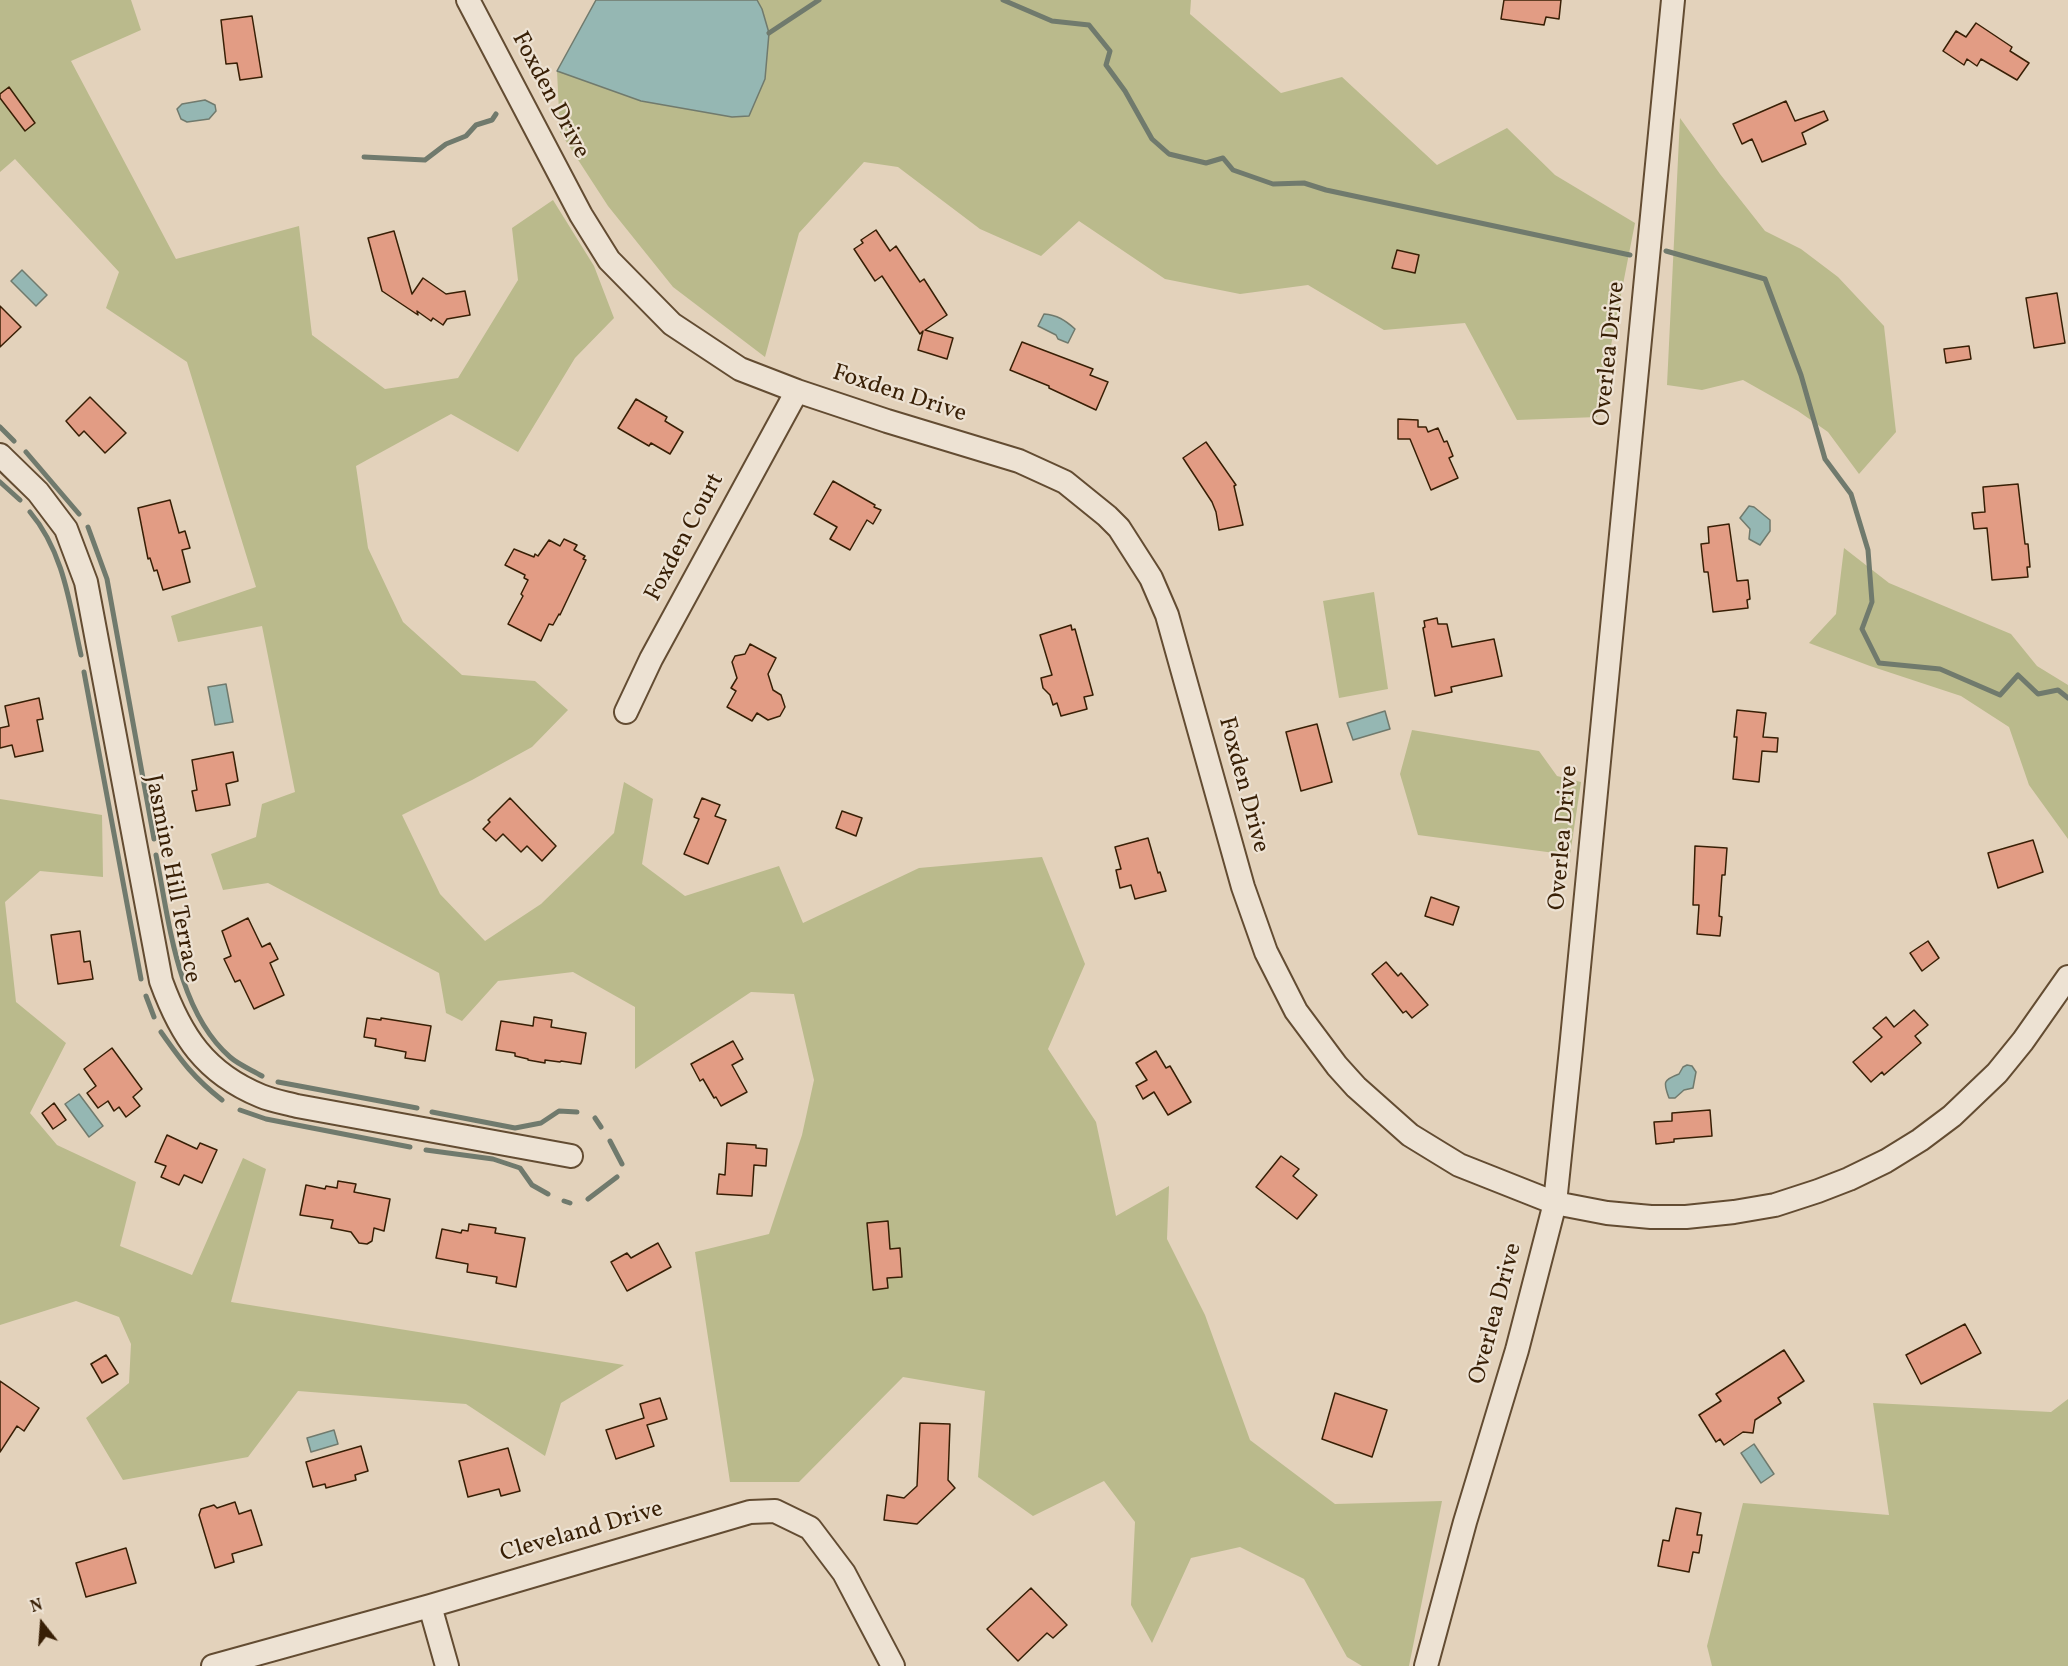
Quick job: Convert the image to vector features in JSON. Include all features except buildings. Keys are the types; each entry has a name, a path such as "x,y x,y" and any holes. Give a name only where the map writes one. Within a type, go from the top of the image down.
{"street":[{"name":"Foxden Drive","path":"468,0 581,215 609,260 672,324 740,369 887,421 1019,461 1065,482 1119,528 1151,578 1167,615 1243,887 1266,952 1296,1011 1337,1066 1356,1087 1410,1135 1459,1166 1554,1203 1607,1213 1686,1217 1775,1205 1849,1179 1895,1155 1952,1116 1997,1073 2023,1041 2068,977"},
{"name":"Overlea Drive","path":"1426,1666 1465,1522 1517,1350 1554,1203 1575,1015 1673,0"},
{"name":"Foxden Court","path":"626,712 651,659 797,391"},
{"name":"Jasmine Hill Terrace","path":"0,455 38,492 66,529 86,582 161,981 173,1014 196,1049 214,1068 263,1097 297,1106 571,1156"},
{"name":"Cleveland Drive","path":"213,1666 430,1606 750,1512 775,1511 810,1528 844,1574 893,1666"},
{"path":"430,1606 447,1666"}],"green space":[{"path":"0,0 131,0 141,30 71,61 176,259 299,226 312,335 385,389 458,378 518,280 512,228 553,200 594,266 614,318 575,358 518,452 451,414 356,466 368,548 403,622 462,675 535,681 568,710 532,747 402,815 440,894 485,941 541,904 614,833 624,782 653,799 642,864 685,896 779,866 803,923 919,868 1042,857 1085,964 1048,1049 1096,1122 1116,1216 1169,1186 1167,1239 1205,1315 1250,1440 1335,1504 1442,1501 1409,1666 1362,1666 1347,1657 1304,1579 1240,1547 1191,1558 1152,1643 1131,1605 1135,1522 1104,1481 1033,1516 978,1477 985,1391 903,1377 799,1482 730,1482 695,1252 769,1234 802,1135 814,1080 794,994 751,992 635,1069 635,1007 573,972 498,981 462,1021 446,1013 439,973 268,883 223,890 211,854 256,837 262,804 295,792 262,626 178,642 171,616 256,587 187,362 106,308 119,272 15,159 0,172"},
{"path":"757,0 1191,0 1190,14 1281,93 1342,77 1437,165 1507,128 1555,175 1635,223 1597,417 1517,420 1465,323 1384,330 1308,285 1240,294 1165,279 1079,221 1041,256 980,229 898,167 864,162 799,233 765,357 673,287 608,206 560,132 557,71 641,101 732,117 762,9"},
{"path":"1680,118 1765,231 1801,249 1838,277 1884,326 1896,432 1859,474 1828,432 1798,411 1743,380 1702,390 1667,385"},
{"path":"1844,548 1889,583 2011,634 2037,666 2068,685 2068,839 2029,785 2009,727 1961,696 1809,643 1836,614"},
{"path":"1374,592 1388,689 1339,698 1323,601"},
{"path":"1412,730 1539,751 1557,776 1581,782 1570,855 1418,835 1400,774"},
{"path":"0,799 102,815 103,877 40,871 5,902 16,1002 66,1043 30,1113 57,1145 136,1182 120,1246 192,1275 243,1158 266,1169 231,1302 624,1365 561,1403 545,1456 466,1404 298,1391 248,1457 123,1480 86,1418 129,1383 131,1344 119,1317 76,1301 0,1325"},
{"path":"2068,1399 2068,1666 1712,1666 1707,1646 1743,1503 1889,1515 1873,1403 2051,1412"}],"water":[{"path":"596,0 757,0 769,33 765,79 749,116 732,117 641,101 557,71"},
{"path":"205,100 215,105 216,111 209,119 187,122 181,119 177,109 182,104"},
{"path":"22,270 47,295 36,306 11,281"},
{"path":"1044,314 1061,318 1075,329 1068,343 1038,326"},
{"path":"1749,506 1754,507 1770,520 1770,531 1760,545 1749,539 1750,529 1740,518"},
{"path":"226,684 233,722 215,725 208,687"},
{"path":"1385,711 1390,729 1353,740 1347,723"},
{"path":"1687,1065 1692,1066 1696,1072 1693,1088 1684,1090 1675,1098 1669,1098 1665,1085 1667,1080 1679,1074"},
{"path":"79,1094 103,1126 89,1137 65,1104"},
{"path":"334,1430 338,1444 311,1452 307,1438"},
{"path":"1754,1444 1774,1474 1761,1483 1741,1453"}],"waterway":[{"path":"769,33 819,0"},
{"path":"1003,0 1052,21 1089,25 1110,51 1106,65 1125,91 1152,139 1169,154 1206,163 1223,158 1233,170 1273,184 1304,183 1326,190 1630,255"},
{"path":"364,157 425,160 446,144 466,136 476,125 492,120 496,114"},
{"path":"1666,251 1765,279 1801,375 1825,459 1851,494 1868,550 1872,602 1862,629 1879,663 1940,669 2000,695 2018,675 2038,694 2058,690 2068,698"},
{"path":"0,427 14,441"},
{"path":"26,452 79,514"},
{"path":"0,482 20,500"},
{"path":"30,512 51,544 58,562 81,655"},
{"path":"88,527 107,579 154,839"},
{"path":"84,672 141,979"},
{"path":"156,855 178,963 198,1015 212,1038 230,1057 262,1076"},
{"path":"146,996 154,1017"},
{"path":"161,1032 189,1069 222,1100"},
{"path":"278,1082 417,1108"},
{"path":"240,1110 266,1119 410,1147"},
{"path":"432,1112 515,1128 541,1123 559,1111 577,1112"},
{"path":"595,1118 601,1127"},
{"path":"610,1141 622,1164"},
{"path":"426,1150 493,1159 520,1168 532,1185 548,1194"},
{"path":"588,1199 617,1177"},
{"path":"564,1201 570,1203"}]}
